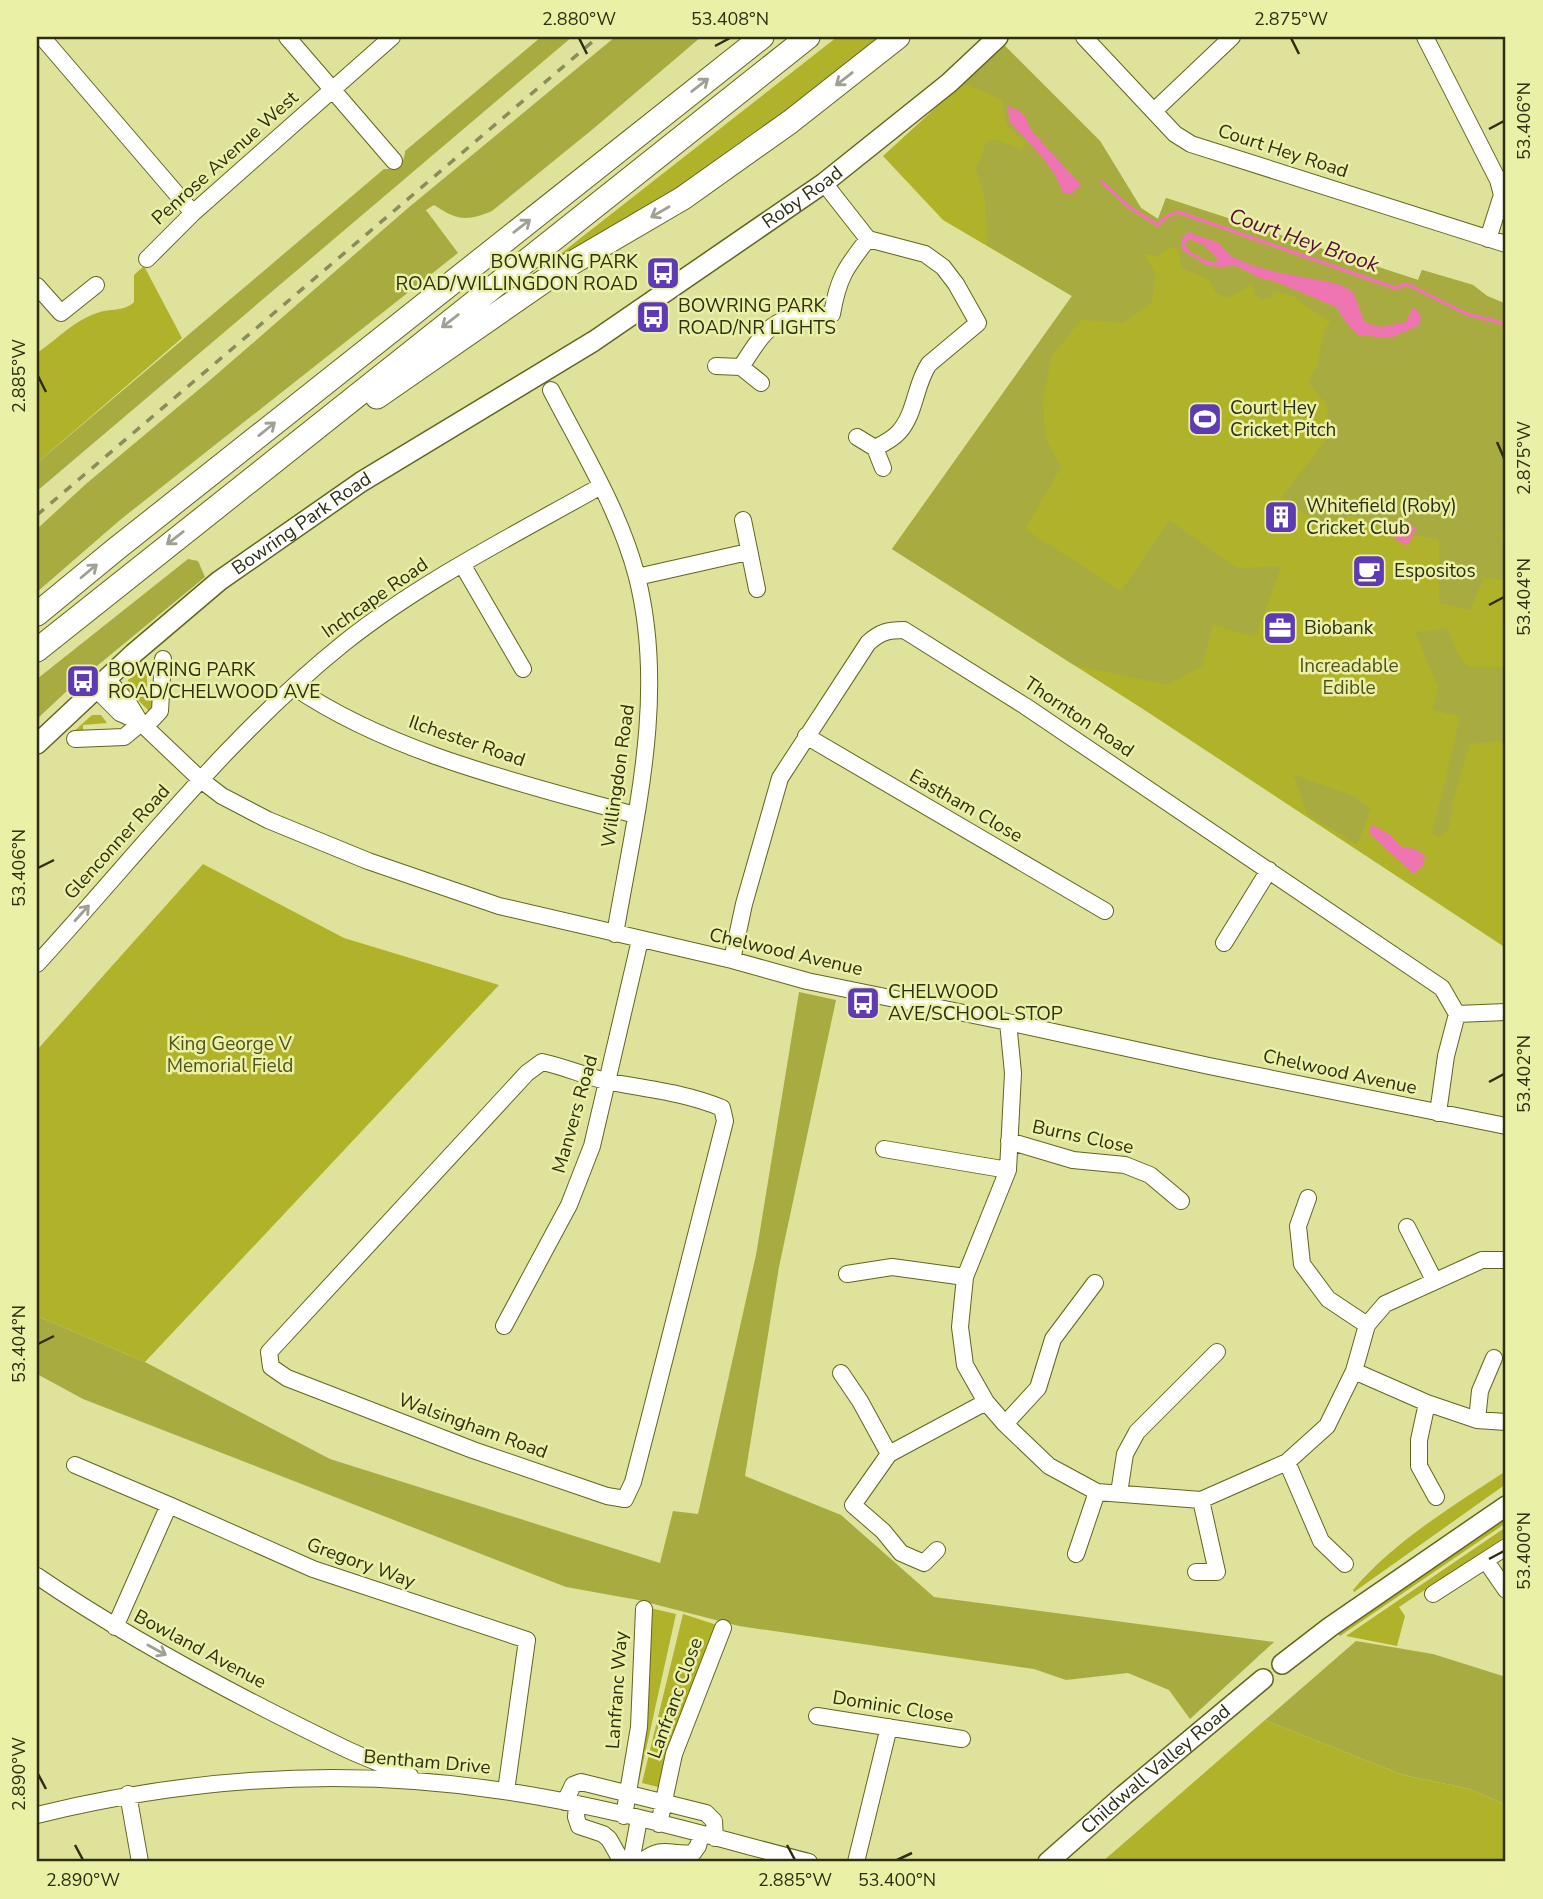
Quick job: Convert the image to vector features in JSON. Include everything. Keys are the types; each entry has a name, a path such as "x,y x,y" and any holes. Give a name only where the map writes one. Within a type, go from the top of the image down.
{"highway":[{"path":"37,614 762,37"},
{"path":"37,650 808,37"},
{"path":"205,515 560,270 683,198 790,122 898,37"}],"main road":[{"name":"Roby Road","path":"594,341 824,183 949,83 998,37"},
{"name":"Bowring Park Road","path":"37,744 219,581 339,498 594,341"},
{"path":"1282,1664 1330,1627 1506,1506"},
{"name":"Childwall Valley Road","path":"1048,1862 1263,1679"}],"street":[{"path":"43,37 192,213"},
{"path":"287,37 394,161"},
{"name":"Penrose Avenue West","path":"147,259 192,213 392,37"},
{"name":"Court Hey Road","path":"1084,37 1175,134 1191,144 1506,244"},
{"path":"1154,111 1233,37"},
{"path":"1424,37 1498,180 1502,195 1488,239"},
{"path":"824,183 868,239 925,254 943,267 984,328 929,364 923,372 903,426 898,434 876,449"},
{"path":"834,331 832,314 839,283 850,262 868,239"},
{"path":"37,286 61,313 96,285"},
{"path":"741,367 761,337 781,320 832,314"},
{"path":"716,366 741,367 761,383"},
{"name":"Willingdon Road","path":"551,390 601,486 622,534 636,577 646,627 649,710 645,766 615,934"},
{"path":"856,437 876,449 883,468"},
{"name":"Inchcape Road","path":"201,780 294,687 344,643 390,609 462,564 601,486"},
{"path":"743,520 757,589"},
{"path":"636,577 748,552"},
{"path":"462,564 523,669"},
{"name":"Thornton Road","path":"732,960 744,904 780,778 868,643 878,633 904,630 1025,706 1442,988 1457,1014"},
{"path":"75,739 124,737 160,711 163,659"},
{"name":"Chelwood Avenue","path":"101,684 129,704 142,724 201,780 222,796 268,820 368,861 499,906 732,960 807,981 1506,1126"},
{"name":"Ilchester Road","path":"294,687 313,700 365,726 443,758 635,815"},
{"name":"Eastham Close","path":"806,736 1105,911"},
{"name":"Glenconner Road","path":"37,964 201,780"},
{"path":"1224,943 1269,870"},
{"name":"Manvers Road","path":"504,1326 569,1205 592,1146 640,940"},
{"path":"1438,1114 1446,1056 1457,1014 1506,1012"},
{"path":"1008,1022 1013,1073 1008,1170 965,1277 960,1327 965,1365 986,1402 1005,1424 1049,1466 1097,1492 1201,1500 1287,1462 1327,1426 1354,1371 1367,1325 1385,1304 1482,1260 1506,1259"},
{"name":"Walsingham Road","path":"542,1062 567,1067 607,1081 701,1099 722,1108 726,1121 633,1482 625,1499 607,1496 473,1450 287,1378 271,1367 270,1352 527,1073 542,1062"},
{"name":"Burns Close","path":"1009,1141 1073,1160 1125,1166 1150,1175 1181,1201"},
{"path":"884,1149 1008,1170"},
{"path":"1308,1198 1298,1226 1302,1264 1328,1299 1367,1325"},
{"path":"1407,1227 1434,1280"},
{"path":"847,1274 892,1267 965,1277"},
{"path":"1005,1424 1038,1388 1053,1339 1095,1283"},
{"path":"1119,1493 1125,1454 1137,1432 1217,1353"},
{"path":"1477,1420 1480,1391 1494,1358"},
{"path":"1354,1371 1427,1403 1477,1420 1506,1422"},
{"path":"841,1373 889,1454"},
{"path":"937,1550 924,1563 901,1553 883,1531 845,1502 889,1454 986,1402"},
{"path":"1427,1403 1419,1440 1419,1466 1436,1497"},
{"path":"1287,1462 1321,1541 1345,1564"},
{"path":"75,1465 169,1505 115,1627"},
{"path":"1076,1554 1097,1492"},
{"path":"1196,1572 1217,1572 1201,1500"},
{"name":"Gregory Way","path":"169,1505 313,1569 527,1640 506,1791"},
{"path":"1433,1594 1506,1547"},
{"path":"1486,1561 1506,1590"},
{"name":"Bowland Avenue","path":"37,1576 115,1627 348,1750 418,1780"},
{"name":"Lanfranc Way","path":"631,1862 631,1817 626,1794 639,1727 644,1609"},
{"name":"Lanfranc Close","path":"659,1824 677,1747 723,1628"},
{"name":"Dominic Close","path":"817,1716 962,1739"},
{"path":"856,1862 889,1727"},
{"path":"348,1750 354,1765 350,1777"},
{"name":"Bentham Drive","path":"37,1815 128,1794 267,1778 418,1780 506,1791 571,1803 808,1862"},
{"path":"622,1862 609,1839 603,1834 579,1826 571,1803 573,1785 581,1782 709,1815 714,1821 708,1836 693,1853 666,1851 641,1862"},
{"path":"128,1794 140,1862"}],"green space":[{"path":"837,37 881,37 752,137 683,185 544,270 545,266"},
{"name":"Increadable Edible","path":"1004,45 1100,141 1141,208 1158,219 1166,198 1418,280 1422,270 1473,285 1487,296 1506,304 1506,948 1146,711 892,549 1072,296 943,220 883,156"},
{"path":"144,266 182,338 37,463 37,353 88,316 126,307 134,302 134,275"},
{"path":"147,664 147,699 155,701 150,712 127,689 128,680"},
{"path":"92,715 101,715 107,723 83,725 83,733 72,733"},
{"name":"King George V Memorial Field","path":"203,864 344,938 499,985 145,1362 37,1316 37,1050"},
{"path":"1506,1471 1506,1484 1354,1592 1369,1572 1405,1540"},
{"path":"1506,1513 1506,1523 1340,1636 1338,1634"},
{"path":"1506,1527 1506,1536 1399,1607 1405,1616 1397,1646 1346,1636"},
{"path":"650,1608 676,1614 639,1781 634,1780"},
{"path":"683,1614 720,1626 662,1788 642,1783"},
{"path":"1265,1720 1403,1775 1470,1789 1506,1805 1506,1862 1102,1862"}],"shaded area":[{"path":"541,37 572,37 37,491 37,463 384,169 399,165 405,151"},
{"path":"615,37 701,37 492,211 462,218 434,205 426,210 458,253 120,520 37,592 37,529 408,208"},
{"path":"1004,45 1100,141 1141,208 1158,219 1166,198 1418,280 1422,270 1473,285 1487,296 1506,304 1506,525 1500,535 1506,544 1506,581 1484,578 1470,610 1439,603 1439,540 1388,530 1354,516 1319,524 1281,497 1330,435 1326,404 1308,382 1317,365 1324,330 1330,321 1293,296 1274,292 1271,298 1261,300 1253,294 1253,284 1228,298 1217,294 1209,280 1181,268 1178,249 1170,247 1157,257 1145,255 1156,274 1152,302 1124,323 1081,320 1052,356 1043,403 1046,439 1061,467 1025,529 1121,591 1169,520 1238,568 1282,566 1255,637 1213,625 1202,666 1168,685 1074,665 892,549 1072,296 987,245 985,201 976,169 986,142 994,139 1021,149 1026,144 1007,126 1001,99 962,83","holes":["1025,116 1031,130 1064,169 1072,172 1063,193 1048,163 1025,139","1188,233 1219,243 1231,256 1251,265 1339,285 1353,292 1365,323 1381,327 1407,322 1358,335 1336,307 1236,266 1206,265 1181,249"]},
{"path":"1008,106 1025,116 1031,130 1081,185 1072,193 1063,193 1047,163 1009,121"},
{"path":"1188,232 1219,243 1231,256 1251,265 1339,284 1353,292 1365,323 1381,327 1406,322 1412,308 1418,310 1421,319 1418,326 1390,338 1358,335 1336,307 1236,266 1206,265 1181,249 1181,240","holes":["1189,239 1204,245 1217,258 1216,263 1194,253 1185,243"]},
{"path":"1188,239 1204,245 1217,259 1216,263 1190,250 1185,243"},
{"path":"1394,521 1408,522 1416,529 1408,545 1398,540 1387,526"},
{"path":"188,559 198,561 205,577 69,689 37,719 37,679"},
{"path":"1448,628 1454,646 1468,667 1506,667 1506,745 1497,741 1470,744 1452,804 1451,821 1447,832 1440,837 1432,834 1460,717 1433,710 1438,687 1415,632"},
{"path":"1293,774 1356,797 1371,809 1357,845 1307,814"},
{"path":"1372,825 1389,834 1403,848 1420,852 1425,857 1423,866 1414,874 1371,835 1369,829"},
{"path":"799,992 836,1000 779,1267 745,1476 841,1515 934,1597 1274,1642 1190,1719 1169,1690 1128,1673 1066,1680 1034,1669 739,1626 638,1600 566,1587 83,1399 37,1374 37,1316 145,1362 330,1459 660,1563 673,1511 698,1514 756,1255"},
{"path":"1356,1641 1433,1654 1506,1677 1506,1805 1470,1789 1403,1775 1265,1720"}],"waterway":[{"name":"Court Hey Brook","path":"1102,182 1130,208 1158,225 1166,217 1178,212 1395,288 1407,284 1467,314 1506,324"}],"railway":[{"path":"37,515 598,37"}],"place":[{"name":"BOWRING PARK ROAD/WILLINGDON ROAD","path":"663,273"},
{"name":"BOWRING PARK ROAD/NR LIGHTS","path":"653,317"},
{"name":"Court Hey Cricket Pitch","path":"1205,419"},
{"name":"Whitefield (Roby) Cricket Club","path":"1281,517"},
{"name":"Espositos","path":"1369,571"},
{"name":"Biobank","path":"1280,628"},
{"name":"BOWRING PARK ROAD/CHELWOOD AVE","path":"83,681"},
{"name":"CHELWOOD AVE/SCHOOL STOP","path":"863,1003"}]}
